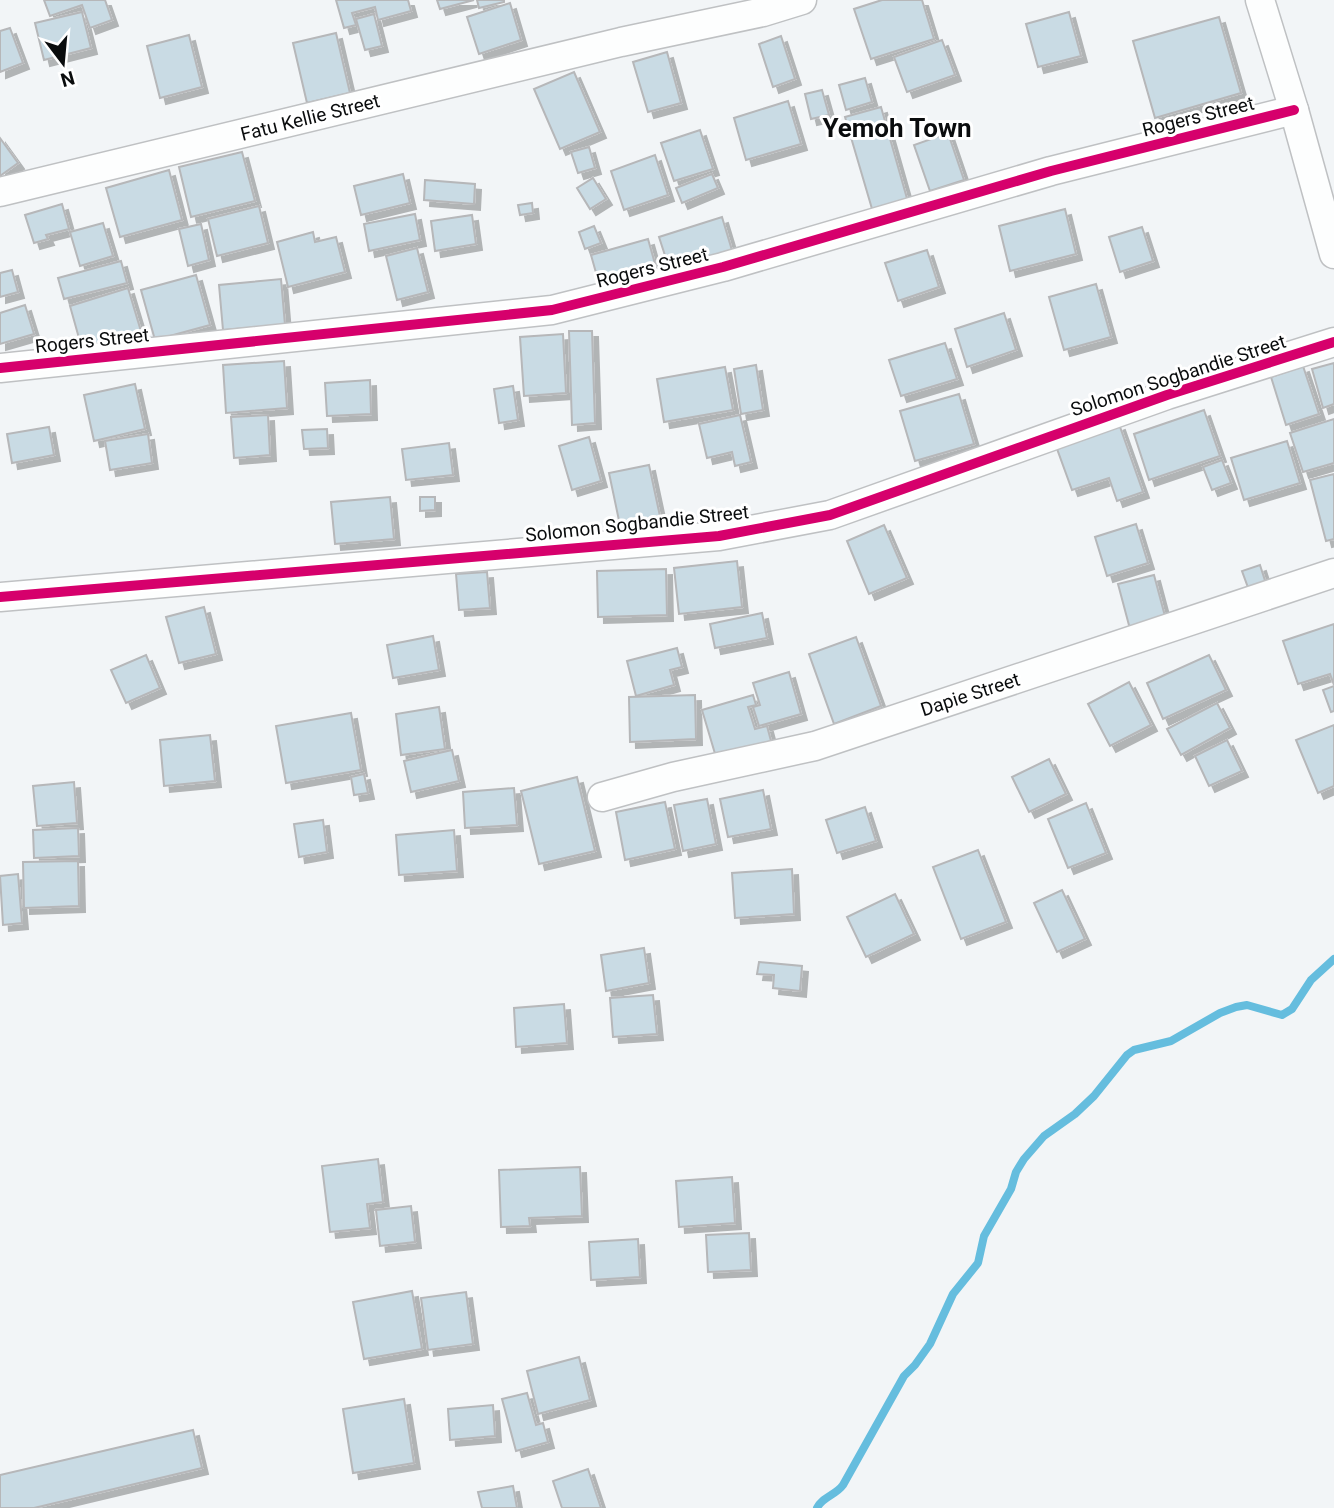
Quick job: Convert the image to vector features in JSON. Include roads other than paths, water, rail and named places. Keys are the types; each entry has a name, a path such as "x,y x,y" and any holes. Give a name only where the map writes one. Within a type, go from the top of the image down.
{"street":[{"name":"Fatu Kellie Street","path":"0,192 621,43 763,12 802,0"},
{"path":"1260,0 1334,254"},
{"name":"Rogers Street","path":"0,368 552,310 723,267 1051,171 1294,110"},
{"name":"Solomon Sogbandie Street","path":"0,597 719,536 805,520 830,515 1167,395 1334,342"},
{"name":"Dapie Street","path":"602,797 673,777 815,746 1334,573"}],"waterway":[{"path":"817,1508 843,1485 904,1376 930,1344 953,1294 978,1263 984,1236 1011,1189 1016,1172 1044,1136 1075,1114 1094,1096 1134,1050 1171,1041 1236,1007 1247,1005 1282,1015 1292,1009 1311,980 1334,959"}],"district":[{"name":"Yemoh Town","path":"897,128"}]}
